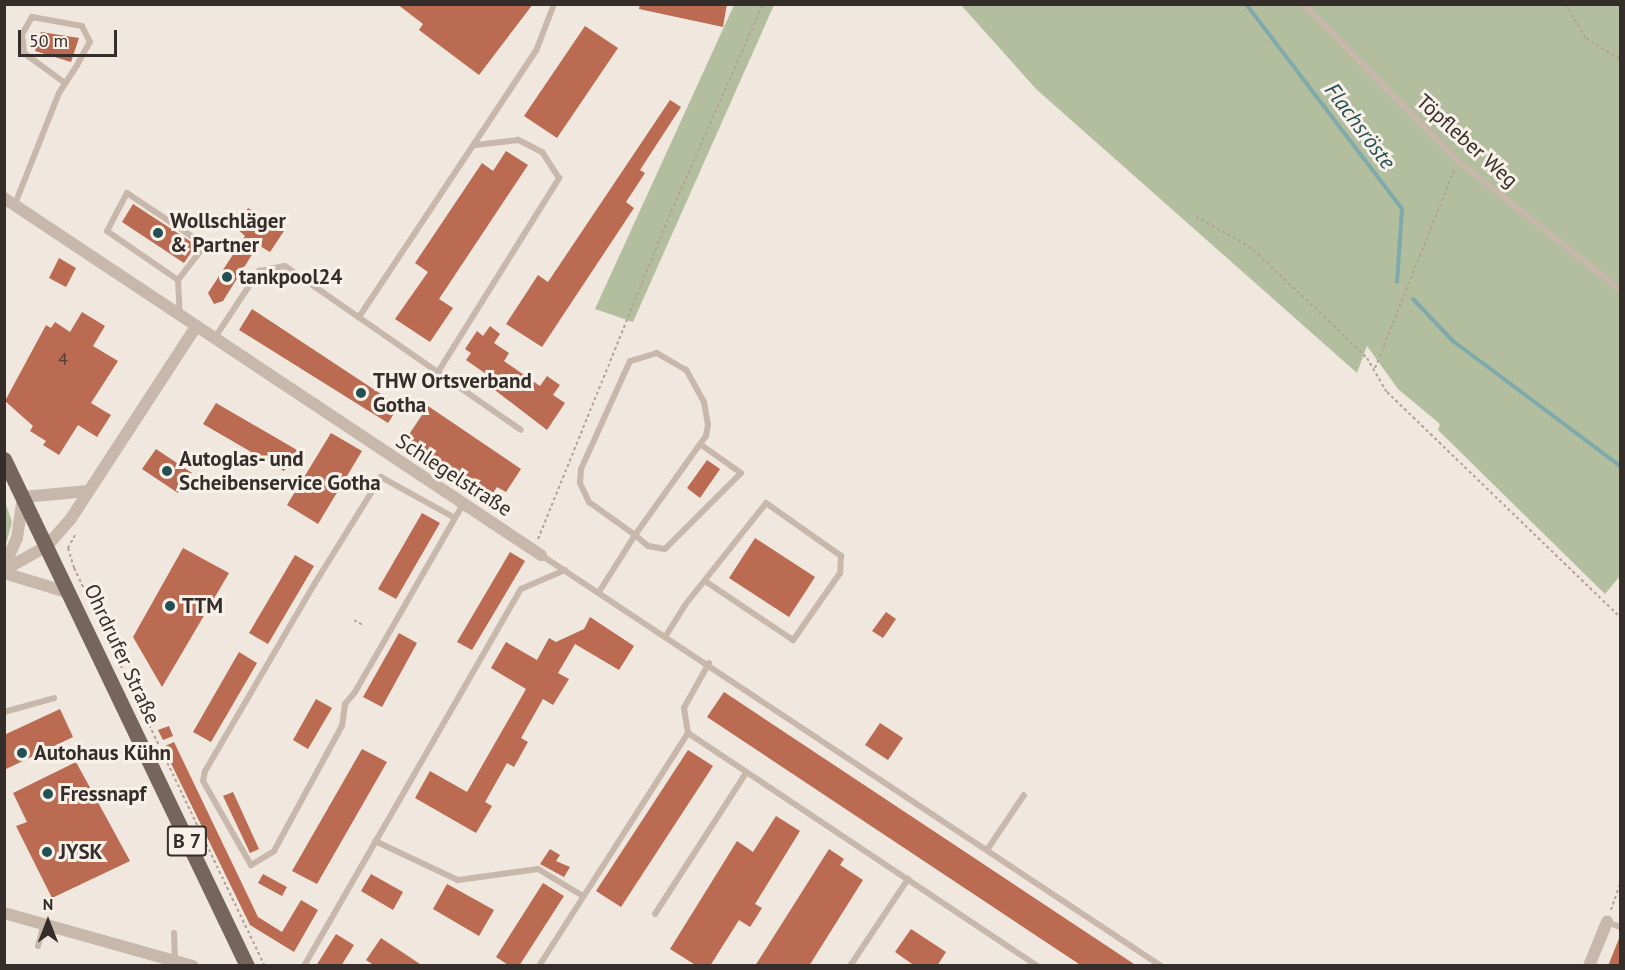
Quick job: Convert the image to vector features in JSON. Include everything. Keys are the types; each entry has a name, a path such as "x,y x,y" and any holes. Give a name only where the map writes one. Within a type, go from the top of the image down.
{"main road":[{"name":"Ohrdrufer Straße","path":"4,459 247,966"}],"street":[{"name":"Schlegelstraße","path":"10,202 536,552"},
{"path":"4,570 46,546 70,520 196,327"},
{"path":"4,570 17,538 23,497 89,491"},
{"path":"4,570 70,593"},
{"path":"4,913 44,923 155,961 175,961 193,966"},
{"path":"1589,965 1607,922"}],"lane":[{"path":"358,317 536,51 554,4"},
{"name":"Töpfleber Weg","path":"1303,4 1458,161 1620,290"},
{"path":"10,202 65,84 90,42 88,33 82,26 32,17 22,34 24,53 65,84"},
{"path":"438,372 559,178 542,152 518,140 475,145"},
{"path":"178,280 106,231 127,193 205,245 178,280 180,317"},
{"path":"213,339 259,271 285,266 522,430"},
{"path":"599,592 635,535 700,444 708,425 693,377 657,353 630,361 619,376 580,483 595,508 635,535 648,546 666,549 736,481 741,473 700,444"},
{"path":"455,518 381,477 315,583 205,771 203,781 251,866 274,851 342,726 345,704 455,518 463,504"},
{"path":"667,634 705,581 766,503 841,555 840,573 793,640 705,581"},
{"path":"536,552 667,634 1161,966"},
{"path":"304,966 521,590 565,570"},
{"path":"539,966 688,733 684,708 709,663"},
{"path":"4,712 54,698"},
{"path":"688,733 1038,966"},
{"path":"656,914 746,773"},
{"path":"987,850 1024,795"},
{"path":"375,840 458,880 538,868 583,896"},
{"path":"850,966 908,879"},
{"path":"1607,922 1620,927"},
{"path":"38,946 44,923"},
{"path":"174,933 175,961"}],"path":[{"path":"536,552 763,4"},
{"path":"1566,4 1586,38 1620,59"},
{"path":"1375,368 1458,161"},
{"path":"1196,217 1249,246 1375,368 1387,392 1620,617"},
{"path":"70,520 77,531 68,548 74,568 265,966"},
{"path":"354,620 363,626"},
{"path":"1607,922 1620,884"}],"green space":[{"path":"734,5 774,5 633,322 595,309"},
{"path":"961,5 1620,5 1620,576 1605,594 1438,430 1440,424 1398,389 1367,346 1357,373 1036,89"},
{"path":"4,499 12,522 4,551"}],"building":[{"path":"397,4 533,4 479,75 419,30 423,24"},
{"path":"640,4 727,4 723,27 639,9"},
{"path":"585,26 618,48 557,138 524,116"},
{"path":"41,32 79,38 71,62 35,51"},
{"path":"670,100 681,107 640,170 645,173 626,202 634,208 542,347 506,324 538,275 548,282"},
{"path":"506,151 528,165 439,299 453,308 430,342 395,319 428,272 415,263 482,163 493,171"},
{"path":"133,204 196,245 184,263 122,222"},
{"path":"248,208 284,231 270,252 258,245 223,301 214,304 208,293 245,236 236,228"},
{"path":"59,258 76,268 66,287 49,278"},
{"path":"252,309 399,406 388,423 239,330"},
{"path":"82,312 105,326 93,346 118,361 91,403 111,415 97,437 78,425 59,455 43,445 46,441 30,431 33,426 5,401 46,325 51,328 55,322 70,332"},
{"path":"490,326 500,334 494,343 509,353 504,361 540,386 547,376 560,385 553,395 565,403 547,430 487,384 492,378 466,360 471,353 465,349 477,331 483,336"},
{"path":"216,403 297,450 284,471 203,424"},
{"path":"428,406 521,469 506,492 497,487 491,496 406,439"},
{"path":"331,433 362,451 318,524 287,505"},
{"name":"Autoglas- und Scheibenservice Gotha","path":"156,449 192,473 178,493 142,469"},
{"path":"707,460 720,469 700,498 687,488"},
{"path":"422,513 440,523 396,599 378,589"},
{"path":"755,538 815,577 789,617 729,578"},
{"path":"183,548 229,573 162,687 133,637"},
{"path":"510,552 525,561 472,650 457,642"},
{"path":"295,555 314,566 268,644 249,633"},
{"path":"886,612 896,619 883,638 872,631"},
{"path":"590,617 634,646 619,670 575,644 558,673 569,679 553,705 543,699 521,738 528,742 514,767 507,763 485,802 492,806 476,833 415,798 430,771 467,792 526,689 491,668 506,642 537,660 549,638 556,642 584,629"},
{"path":"399,633 417,643 382,707 363,697"},
{"path":"239,652 257,663 211,742 193,732"},
{"path":"724,692 1137,966 1082,966 707,717"},
{"path":"316,699 332,708 308,749 293,740"},
{"name":"Autohaus Kühn","path":"60,709 73,737 4,770 4,735"},
{"path":"880,723 903,738 888,760 865,745"},
{"path":"169,726 173,736 163,740 158,730"},
{"path":"174,742 258,917 282,932 301,900 318,910 294,952 250,925 163,747"},
{"path":"362,749 387,762 317,884 292,871"},
{"path":"688,750 713,766 621,907 596,891"},
{"path":"76,762 130,861 52,898 16,826 27,822 13,793"},
{"path":"233,792 259,849 250,853 223,796"},
{"path":"776,816 800,831 755,904 762,908 750,927 739,920 710,966 697,966 670,949 737,841 753,852"},
{"path":"550,849 560,855 556,861 570,867 564,877 540,864"},
{"path":"829,849 844,859 840,865 863,880 809,966 755,966"},
{"path":"263,874 287,887 282,896 258,883"},
{"path":"371,874 403,892 393,910 361,891"},
{"path":"543,883 564,896 519,966 510,966 496,957"},
{"path":"447,884 494,910 479,936 433,909"},
{"path":"911,929 946,952 937,966 915,966 895,952"},
{"path":"336,934 354,945 341,966 316,966"},
{"path":"1620,936 1620,966 1608,966"},
{"path":"381,938 423,966 375,966 366,960"}],"waterway":[{"name":"Flachsröste","path":"1246,4 1402,209 1397,282"},
{"name":"Flachsröste","path":"1413,299 1453,341 1620,466"}],"place":[{"name":"Wollschläger & Partner","path":"158,233"},
{"name":"tankpool24","path":"227,277"},
{"name":"THW Ortsverband Gotha","path":"361,393"},
{"name":"Autoglas- und Scheibenservice Gotha","path":"167,471"},
{"name":"TTM","path":"170,606"},
{"name":"Autohaus Kühn","path":"22,753"},
{"name":"Fressnapf","path":"48,794"},
{"name":"JYSK","path":"47,852"}]}
